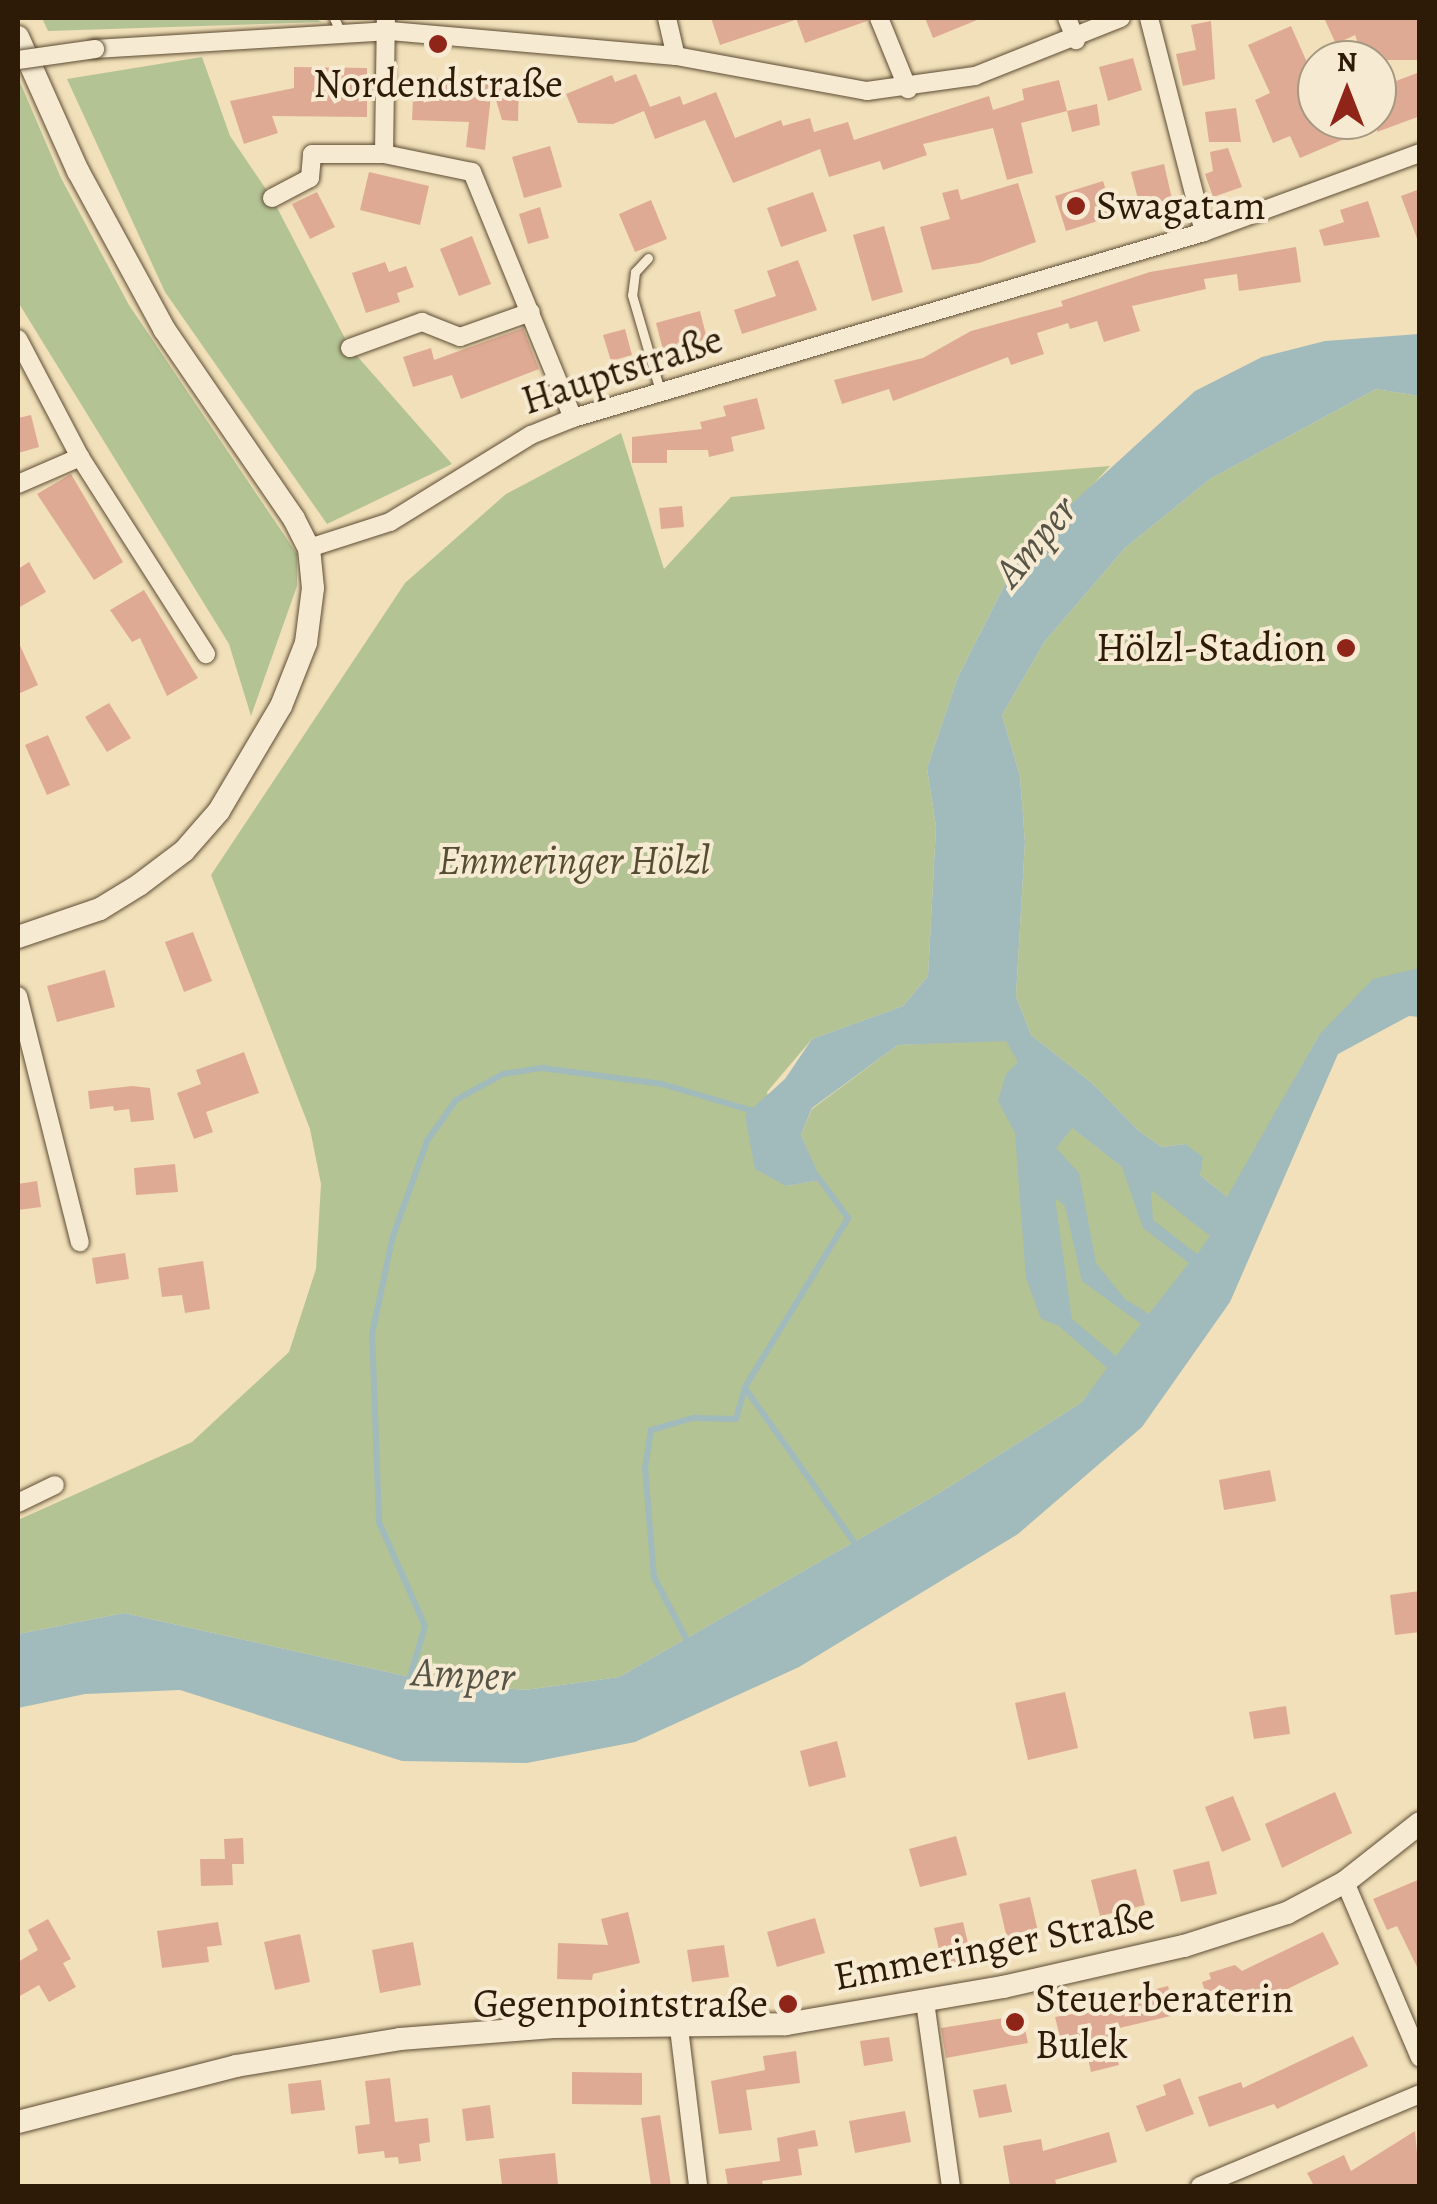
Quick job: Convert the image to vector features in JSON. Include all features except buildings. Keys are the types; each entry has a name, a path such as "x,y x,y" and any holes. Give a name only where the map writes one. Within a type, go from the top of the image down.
{"street":[{"path":"667,18 676,56"},
{"path":"879,18 908,89"},
{"path":"1068,18 1076,40"},
{"path":"18,60 337,25 388,24 676,56 848,88 908,89 975,76 1076,40 1121,18"},
{"path":"1149,18 1204,232"},
{"path":"384,154 388,24"},
{"path":"18,38 78,171 164,329 309,548 306,642 247,772 218,812 184,852 139,885 100,909 18,937"},
{"name":"Hauptstraße","path":"309,548 390,522 531,435 573,418 1204,232 1420,153"},
{"path":"272,198 310,178 312,154 384,154 472,172 573,418"},
{"path":"350,348 422,322 460,337 531,312"},
{"path":"18,339 80,457 206,654"},
{"path":"18,484 80,457"},
{"path":"18,996 80,1242"},
{"path":"18,1503 55,1484"},
{"name":"Emmeringer Straße","path":"18,2122 236,2066 372,2043 554,2027 786,2024 925,2002 1241,1931 1345,1882 1420,1822"},
{"path":"1345,1882 1420,2058"},
{"path":"925,2002 951,2186"},
{"path":"679,2028 698,2186"},
{"path":"1200,2186 1420,2094"}],"lane":[{"path":"648,258 635,272 632,295 636,326 660,392"}],"green space":[{"path":"42,18 313,18 322,22 48,31"},
{"path":"202,57 230,136 272,198 350,348 452,464 327,524 165,292 67,79"},
{"path":"19,80 61,178 129,305 297,554 297,586 251,716 229,644 18,302"},
{"path":"1376,389 1419,396 1419,968 1319,1035 1228,1198 1199,1174 1185,1144 1162,1147 1139,1131 1092,1083 1031,1035 1016,996 1025,842 1020,776 1002,715 1045,641 1125,548 1210,479"},
{"name":"Emmeringer Hölzl","path":"621,433 664,569 731,497 1110,466 1010,574 958,677 927,768 936,827 928,976 903,1006 812,1039 767,1092 786,1186 820,1180 801,1135 812,1109 898,1045 1006,1040 1044,1106 1211,1236 1082,1402 941,1492 619,1677 525,1690 432,1682 124,1613 18,1634 18,1520 192,1442 289,1352 316,1269 321,1184 310,1129 211,875 405,583 506,494"}],"water":[{"path":"1419,334 1419,396 1376,389 1210,479 1125,548 1045,641 1002,715 1020,776 1025,842 1016,996 1031,1035 1092,1083 1139,1131 1162,1147 1185,1144 1203,1157 1200,1175 1227,1197 1319,1035 1373,979 1419,968 1419,1017 1409,1016 1338,1054 1230,1302 1142,1427 1018,1534 799,1667 635,1742 527,1763 402,1761 180,1690 85,1694 18,1708 18,1634 124,1613 432,1682 525,1690 619,1677 941,1492 1082,1402 1107,1368 1059,1326 1041,1319 1026,1278 1015,1133 998,1101 1006,1074 1018,1062 1006,1041 898,1045 812,1108 801,1135 821,1180 786,1186 755,1169 745,1115 785,1079 812,1039 903,1006 928,976 936,827 927,768 958,677 1010,574 1066,509 1195,391 1262,357 1325,341","holes":["1072,1128 1122,1167 1143,1228 1189,1263 1149,1314 1125,1299 1096,1263 1079,1173 1056,1148","1151,1190 1210,1236 1197,1254 1153,1220","1055,1198 1065,1206 1082,1281 1141,1324 1116,1356 1072,1319"]}],"waterway":[{"path":"410,1677 425,1626 379,1522 372,1334 393,1236 427,1141 456,1100 503,1074 542,1068 662,1084 756,1112"},
{"path":"689,1644 654,1577 645,1468 651,1430 693,1418 736,1419 745,1387 848,1218 818,1177"},
{"name":"Amper","path":"745,1388 856,1545"}],"place":[{"name":"Nordendstraße","path":"438,44"},
{"name":"Swagatam","path":"1076,206"},
{"name":"Hölzl-Stadion","path":"1346,648"},
{"name":"Gegenpointstraße","path":"788,2004"},
{"name":"Steuerberaterin Bulek","path":"1015,2022"}]}
